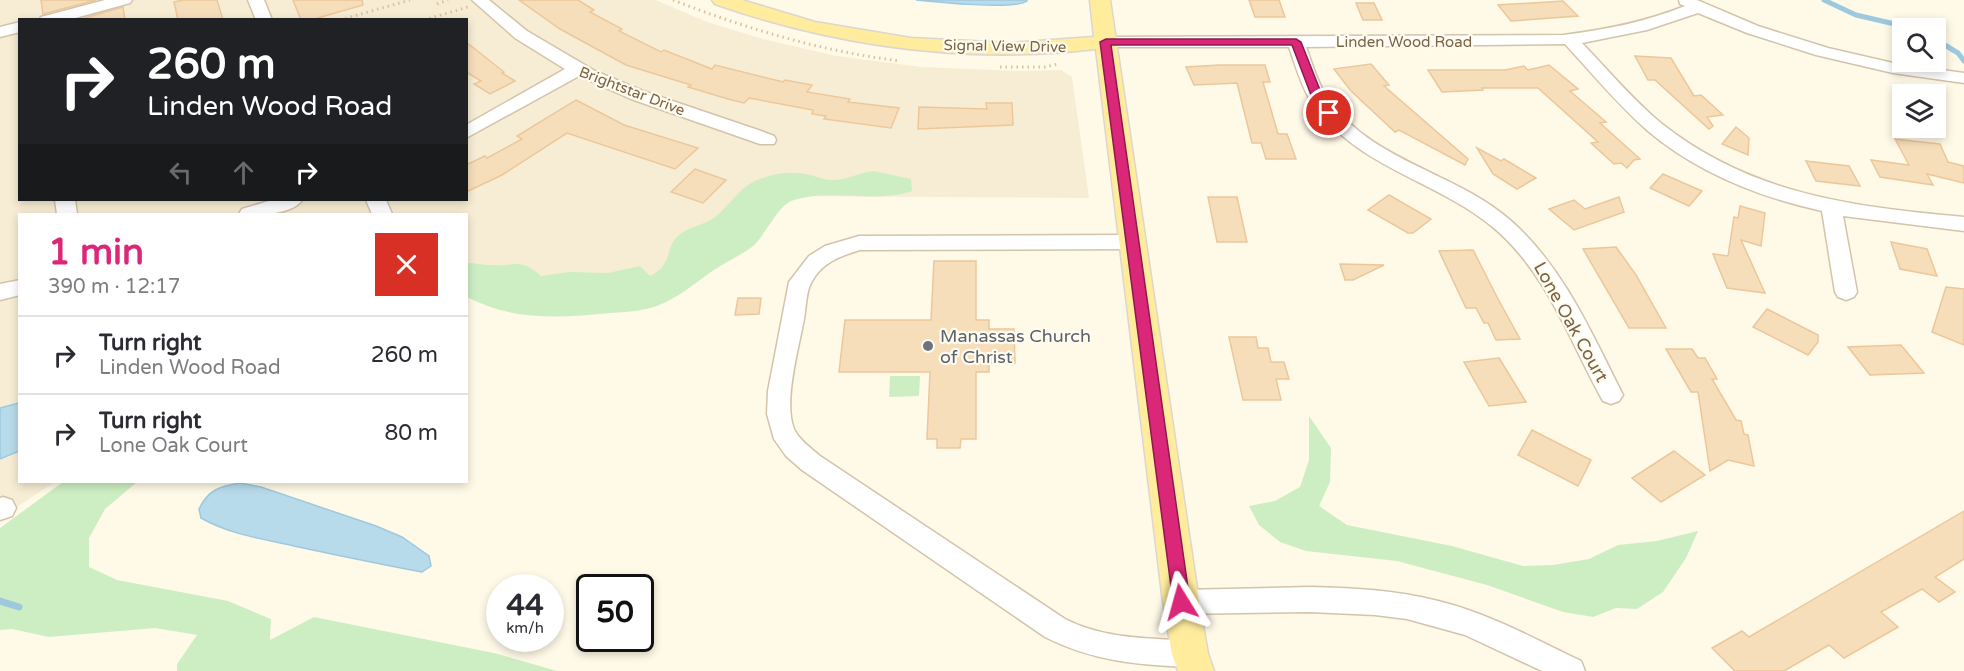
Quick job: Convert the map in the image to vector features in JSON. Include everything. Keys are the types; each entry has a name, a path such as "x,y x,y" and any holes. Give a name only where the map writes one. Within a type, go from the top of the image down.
{"main road":[{"name":"Signal View Drive","path":"722,0 777,19 906,43 1009,49 1062,49 1106,42"},
{"name":"Signal View Drive","path":"777,0 813,10 896,26 988,34 1060,34 1106,42"},
{"path":"1100,0 1131,242 1191,665"}],"street":[{"path":"55,18 124,0"},
{"path":"256,0 263,18"},
{"name":"Brightstar Drive","path":"482,1 515,31 577,70 609,84 767,140"},
{"path":"1691,4 1754,30 1825,52 1901,69 1964,78"},
{"name":"Linden Wood Road","path":"1106,42 1487,43 1570,40 1653,25 1691,4"},
{"path":"0,32 18,28"},
{"path":"1570,40 1655,127 1692,153 1760,188 1832,209 1964,224"},
{"name":"Lone Oak Court","path":"1296,42 1317,95 1329,113 1345,130 1375,153 1455,192 1481,208 1526,246 1562,300 1611,395"},
{"path":"468,132 577,70"},
{"path":"252,213 289,201"},
{"path":"1832,209 1846,292"},
{"path":"1131,242 859,243 832,251 816,261 800,282 780,391 778,414 783,432 795,449 811,463 1054,628 1083,643 1191,665"},
{"path":"0,292 18,288"},
{"path":"1181,602 1346,601 1404,606 1438,613 1476,626 1524,661 1571,671"}],"path":[{"path":"347,18 410,0"},
{"path":"437,4 448,0"},
{"path":"430,18 482,1"}],"shaded area":[{"path":"0,0 656,0 707,22 763,39 836,56 922,67 1019,71 1061,70 1072,77 1089,198 782,196 704,273 468,291 468,213 18,213 18,483 53,483 0,518"}],"green space":[{"path":"873,171 911,179 912,191 898,195 823,195 794,200 777,213 752,247 675,297 656,306 637,311 537,316 501,310 468,297 468,263 517,264 534,270 541,276 569,272 608,273 640,266 650,276 663,267 671,246 678,236 715,217 743,189 755,181 786,173 810,175 826,180 847,178"},
{"path":"890,376 920,376 919,396 889,397"},
{"path":"1309,416 1331,448 1330,482 1319,506 1347,525 1452,546 1523,566 1553,565 1589,559 1618,545 1657,541 1698,531 1686,558 1663,592 1637,609 1616,608 1593,617 1563,612 1487,585 1397,561 1306,551 1280,542 1259,525 1249,506 1275,501 1300,487 1309,460"},
{"path":"62,483 136,483 105,509 89,538 89,567 117,580 228,601 271,619 270,640 314,617 494,653 557,671 177,671 177,664 197,635 155,628 49,637 12,629 0,630 0,528"}],"water":[{"path":"916,0 1027,1 1020,4 992,5"},
{"path":"18,403 18,451 0,459 0,408"},
{"path":"240,483 261,487 402,537 429,556 431,566 422,572 342,556 246,535 201,518 199,509 206,497 215,490"}],"building":[{"path":"41,0 96,0 43,14"},
{"path":"217,0 222,18 178,18 174,2"},
{"path":"293,0 362,0 363,5 318,18 300,18"},
{"path":"519,0 578,0 594,10 590,12 622,29 619,31 661,52 664,50 712,69 715,65 783,82 785,80 812,85 807,92 850,99 848,102 899,108 891,128 824,119 826,116 812,114 813,110 749,98 744,103 728,99 626,65 560,29"},
{"path":"1249,0 1279,0 1285,17 1255,17"},
{"path":"1563,1 1578,16 1511,21 1498,5"},
{"path":"1356,3 1374,3 1382,20 1363,20"},
{"path":"123,7 125,18 85,18"},
{"path":"468,44 504,72 502,73 515,81 490,94 474,84 481,81 468,73"},
{"path":"1635,56 1671,58 1694,96 1701,95 1723,115 1707,117 1713,126 1709,129 1655,80 1648,80"},
{"path":"1371,64 1389,85 1384,86 1468,159 1465,165 1399,130 1395,132 1351,91 1334,69"},
{"path":"1265,65 1270,82 1263,82 1278,134 1287,134 1296,159 1266,159 1261,143 1252,143 1237,83 1194,85 1186,67"},
{"path":"1549,65 1578,89 1570,91 1606,122 1600,123 1640,159 1634,160 1627,168 1621,163 1614,164 1591,143 1598,142 1538,88 1482,88 1483,90 1442,92 1428,70 1505,70 1524,66 1528,70"},
{"path":"576,100 624,125 698,148 675,169 567,133 502,175 468,191 468,164 485,156 487,158 522,139 517,136"},
{"path":"986,103 1012,103 1013,125 918,129 919,107 987,109"},
{"path":"1736,127 1749,138 1748,155 1722,144"},
{"path":"1895,139 1940,144 1948,162 1964,166 1964,183 1927,174 1933,185 1880,177 1871,160 1909,165"},
{"path":"1477,148 1501,161 1504,159 1536,178 1517,189 1493,174"},
{"path":"1806,161 1849,166 1860,186 1816,181"},
{"path":"695,169 726,180 703,203 671,192"},
{"path":"1663,174 1702,191 1689,206 1650,188"},
{"path":"1389,195 1431,219 1413,233 1408,233 1368,210"},
{"path":"1208,197 1237,197 1247,242 1217,242"},
{"path":"1619,197 1624,212 1574,230 1549,209 1574,200 1585,209"},
{"path":"1740,206 1765,213 1761,246 1741,240 1765,293 1727,288 1713,254 1728,256 1734,217 1738,218"},
{"path":"1891,242 1927,249 1937,276 1900,269"},
{"path":"1616,247 1636,275 1666,328 1629,328 1583,249"},
{"path":"1473,250 1520,339 1496,340 1488,323 1484,323 1476,308 1466,308 1439,251"},
{"name":"Manassas Church of Christ","path":"934,261 976,261 976,320 989,320 989,329 1014,329 1015,363 989,363 989,372 976,372 976,439 961,439 960,448 937,448 937,439 927,439 930,372 839,372 845,320 931,320"},
{"path":"1340,264 1384,265 1353,280 1345,280"},
{"path":"1946,287 1964,289 1964,345 1932,332"},
{"path":"738,298 761,298 759,314 735,315"},
{"path":"1767,309 1818,335 1818,342 1808,355 1753,327"},
{"path":"1229,337 1256,337 1258,348 1268,348 1271,362 1284,362 1289,379 1276,379 1281,400 1243,400"},
{"path":"1901,345 1924,373 1870,375 1848,347"},
{"path":"1666,349 1692,349 1698,358 1705,358 1717,379 1712,379 1736,420 1741,421 1744,434 1748,435 1754,466 1728,460 1710,471 1698,392 1691,392"},
{"path":"1499,358 1526,402 1489,406 1464,362"},
{"path":"1532,430 1591,460 1578,486 1518,455"},
{"path":"1674,451 1705,475 1661,502 1632,478"},
{"path":"1964,511 1964,559 1935,577 1955,592 1939,602 1922,589 1881,612 1898,627 1844,658 1829,645 1784,671 1735,671 1712,648 1742,631 1749,637"}],"waterway":[{"path":"1824,0 1856,15 1892,23"},
{"path":"1946,46 1958,53 1964,61"},
{"path":"0,601 19,607"}],"place":[{"name":"Manassas Church of Christ","path":"928,346"}],"route":[{"path":"1181,602 1106,42 1296,42 1317,95 1329,113"}]}
